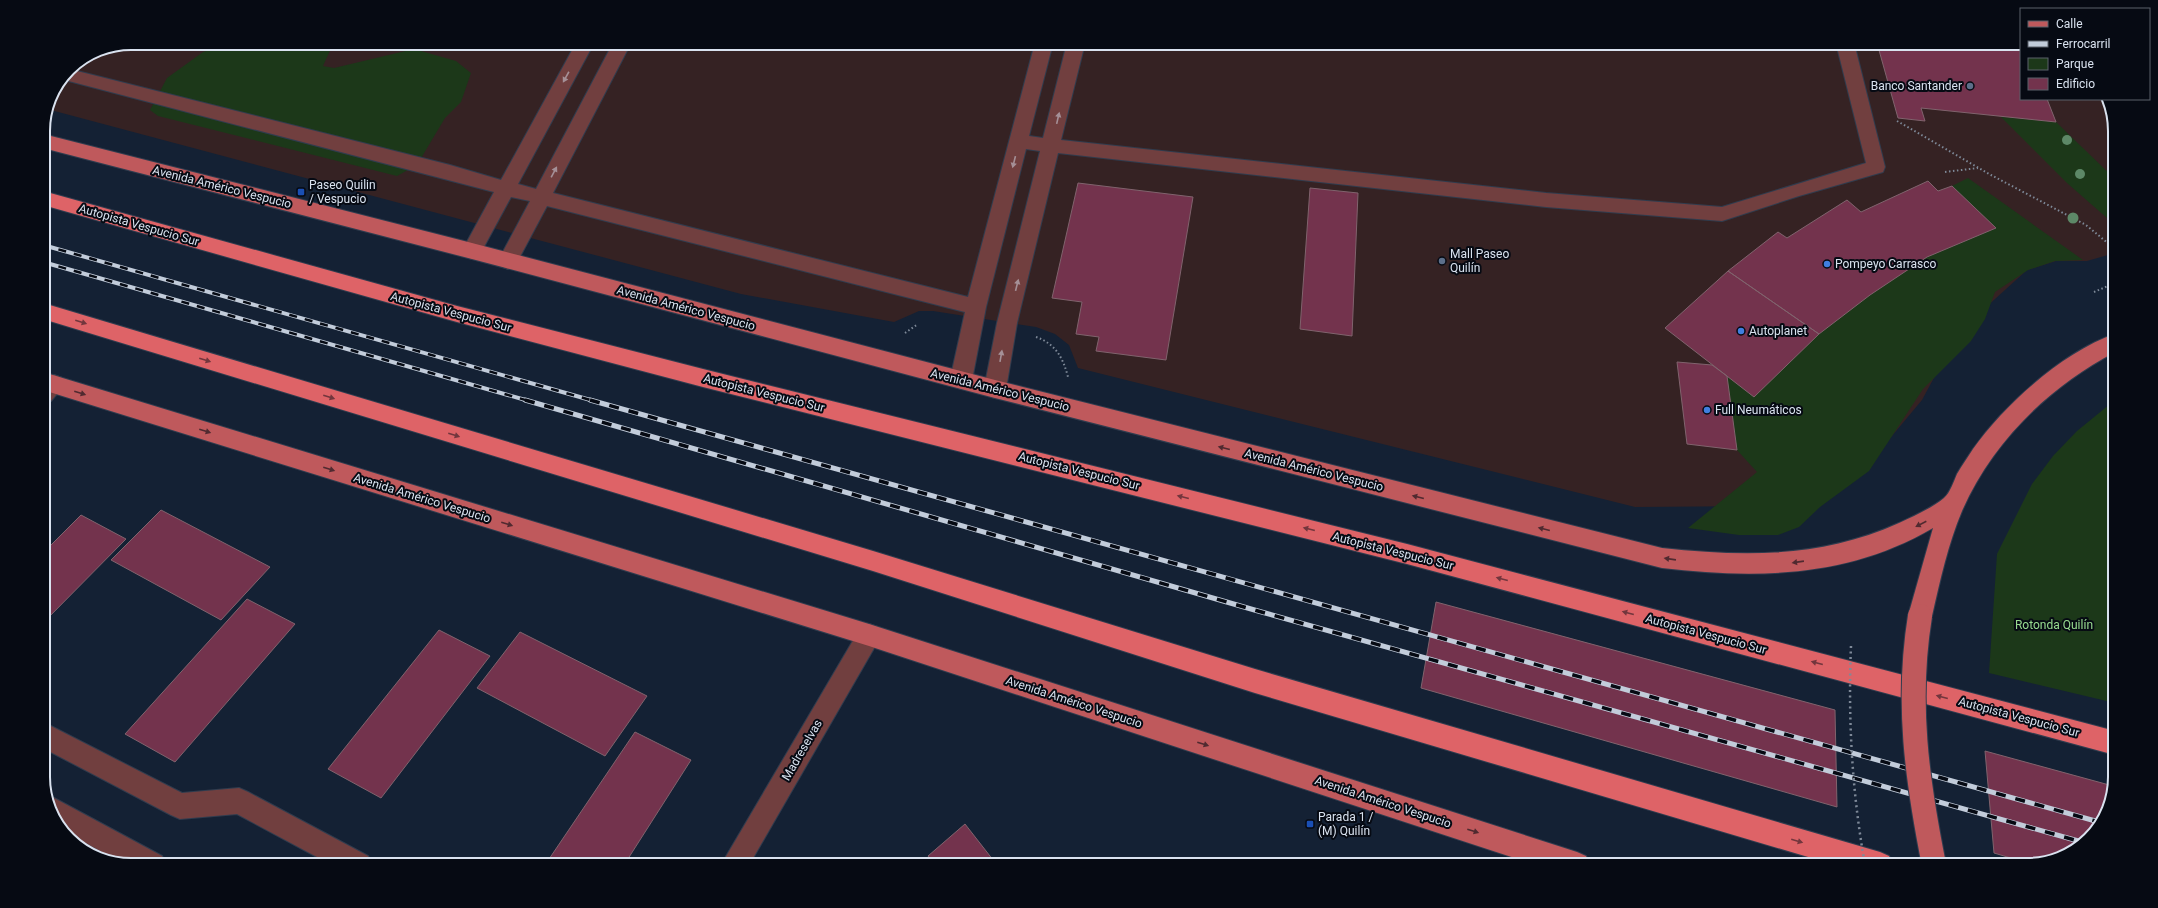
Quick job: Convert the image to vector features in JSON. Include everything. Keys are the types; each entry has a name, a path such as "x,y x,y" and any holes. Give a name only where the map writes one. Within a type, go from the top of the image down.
{"highway":[{"name":"Autopista Vespucio Sur","path":"50,200 457,314 703,378 1400,552 2108,741"},
{"path":"50,313 873,561 1255,681 1856,858"}],"main road":[{"name":"Avenida Américo Vespucio","path":"50,143 472,251 960,380 1612,547 1662,558 1709,564 1746,566 1784,564 1820,559 1858,550 1894,538 1926,522 1954,504"},
{"path":"1932,858 1922,809 1915,739 1913,674 1920,616 1940,538 1954,504 1976,464 2002,429 2031,398 2064,372 2108,346"},
{"name":"Avenida Américo Vespucio","path":"50,388 868,635 1554,858"}],"street":[{"path":"472,251 581,50"},
{"path":"508,261 618,50"},
{"path":"960,380 976,307 1042,50"},
{"path":"995,389 1007,323 1074,50"},
{"path":"1019,142 1546,200 1722,214 1795,190 1876,167 1847,50"},
{"path":"72,76 450,172 505,188 976,307"},
{"name":"Madreselvas","path":"738,858 868,635"},
{"path":"50,738 180,806 239,801 346,858"},
{"path":"58,813 140,858"}],"path":[{"path":"1897,121 1978,168 2086,225 2108,242"},
{"path":"1945,172 1978,168"},
{"path":"2094,292 2108,286"},
{"path":"903,336 917,324 923,324"},
{"path":"1031,336 1050,343 1060,352 1066,364 1069,380"},
{"path":"1851,646 1848,695 1851,772 1859,836 1864,858"}],"shaded area":[{"name":"Mall Paseo Quilín","path":"126,50 2020,50 2020,100 2102,100 2108,126 2108,255 2087,261 2056,261 2027,270 1984,309 1943,361 1922,400 1876,455 1764,506 1635,507 1078,368 1069,345 1055,334 1036,327 933,311 919,311 894,322 741,294 53,110 58,95 78,70 95,58 105,54"}],"green space":[{"path":"209,50 330,50 323,66 334,68 410,50 418,50 456,61 471,73 461,102 445,118 417,165 397,176 158,116 150,110 167,78 203,52"},
{"path":"2001,117 2056,122 2108,172 2108,219 2067,183"},
{"path":"1968,178 2083,260 2055,261 2028,270 1995,292 1985,319 1971,341 1923,389 1869,471 1820,507 1799,527 1778,535 1739,535 1688,528 1757,472 1737,450 1727,376 1754,396 1819,334 1870,295 1927,257 1996,228 1952,186"},
{"name":"Rotonda Quilín","path":"2108,406 2108,701 1989,673 1997,554 2032,484 2053,456 2077,431"}],"building":[{"path":"1879,50 2020,50 2020,100 2047,100 2056,122 1921,108 1925,121 1898,118"},
{"name":"Pompeyo Carrasco","path":"1928,181 1938,191 1952,186 1996,228 1927,257 1870,295 1819,334 1728,271 1778,232 1787,238 1847,200 1861,212"},
{"path":"1078,183 1193,197 1166,360 1096,351 1099,337 1076,334 1082,302 1052,298"},
{"path":"1310,188 1358,193 1352,336 1300,329"},
{"name":"Autoplanet","path":"1728,271 1819,334 1754,397 1665,328"},
{"name":"Full Neumáticos","path":"1677,362 1712,365 1727,376 1737,450 1687,444"},
{"path":"161,510 270,567 221,620 111,560"},
{"path":"81,515 126,539 50,616 50,546"},
{"path":"247,599 295,624 175,762 125,734"},
{"path":"1436,602 1835,710 1837,807 1421,688"},
{"path":"439,630 490,656 381,798 328,769"},
{"path":"520,632 647,696 605,756 477,688"},
{"path":"635,732 691,760 628,858 550,858"},
{"path":"1985,751 2108,785 2104,803 2097,818 2084,834 2063,850 2053,854 2027,858 2011,858 1994,853"},
{"path":"965,824 992,858 930,858 928,856"}],"railway":[{"path":"50,247 594,401"},
{"path":"50,264 529,401"},
{"path":"525,400 1258,611 2077,840"},
{"path":"590,400 2095,821"}],"place":[{"name":"Banco Santander","path":"1970,86"},
{"name":"Paseo Quilin / Vespucio","path":"301,192"},
{"name":"Mall Paseo Quilín","path":"1442,261"},
{"name":"Pompeyo Carrasco","path":"1827,264"},
{"name":"Autoplanet","path":"1741,331"},
{"name":"Full Neumáticos","path":"1707,410"},
{"name":"Parada 1 / (M) Quilín","path":"1310,824"}]}
